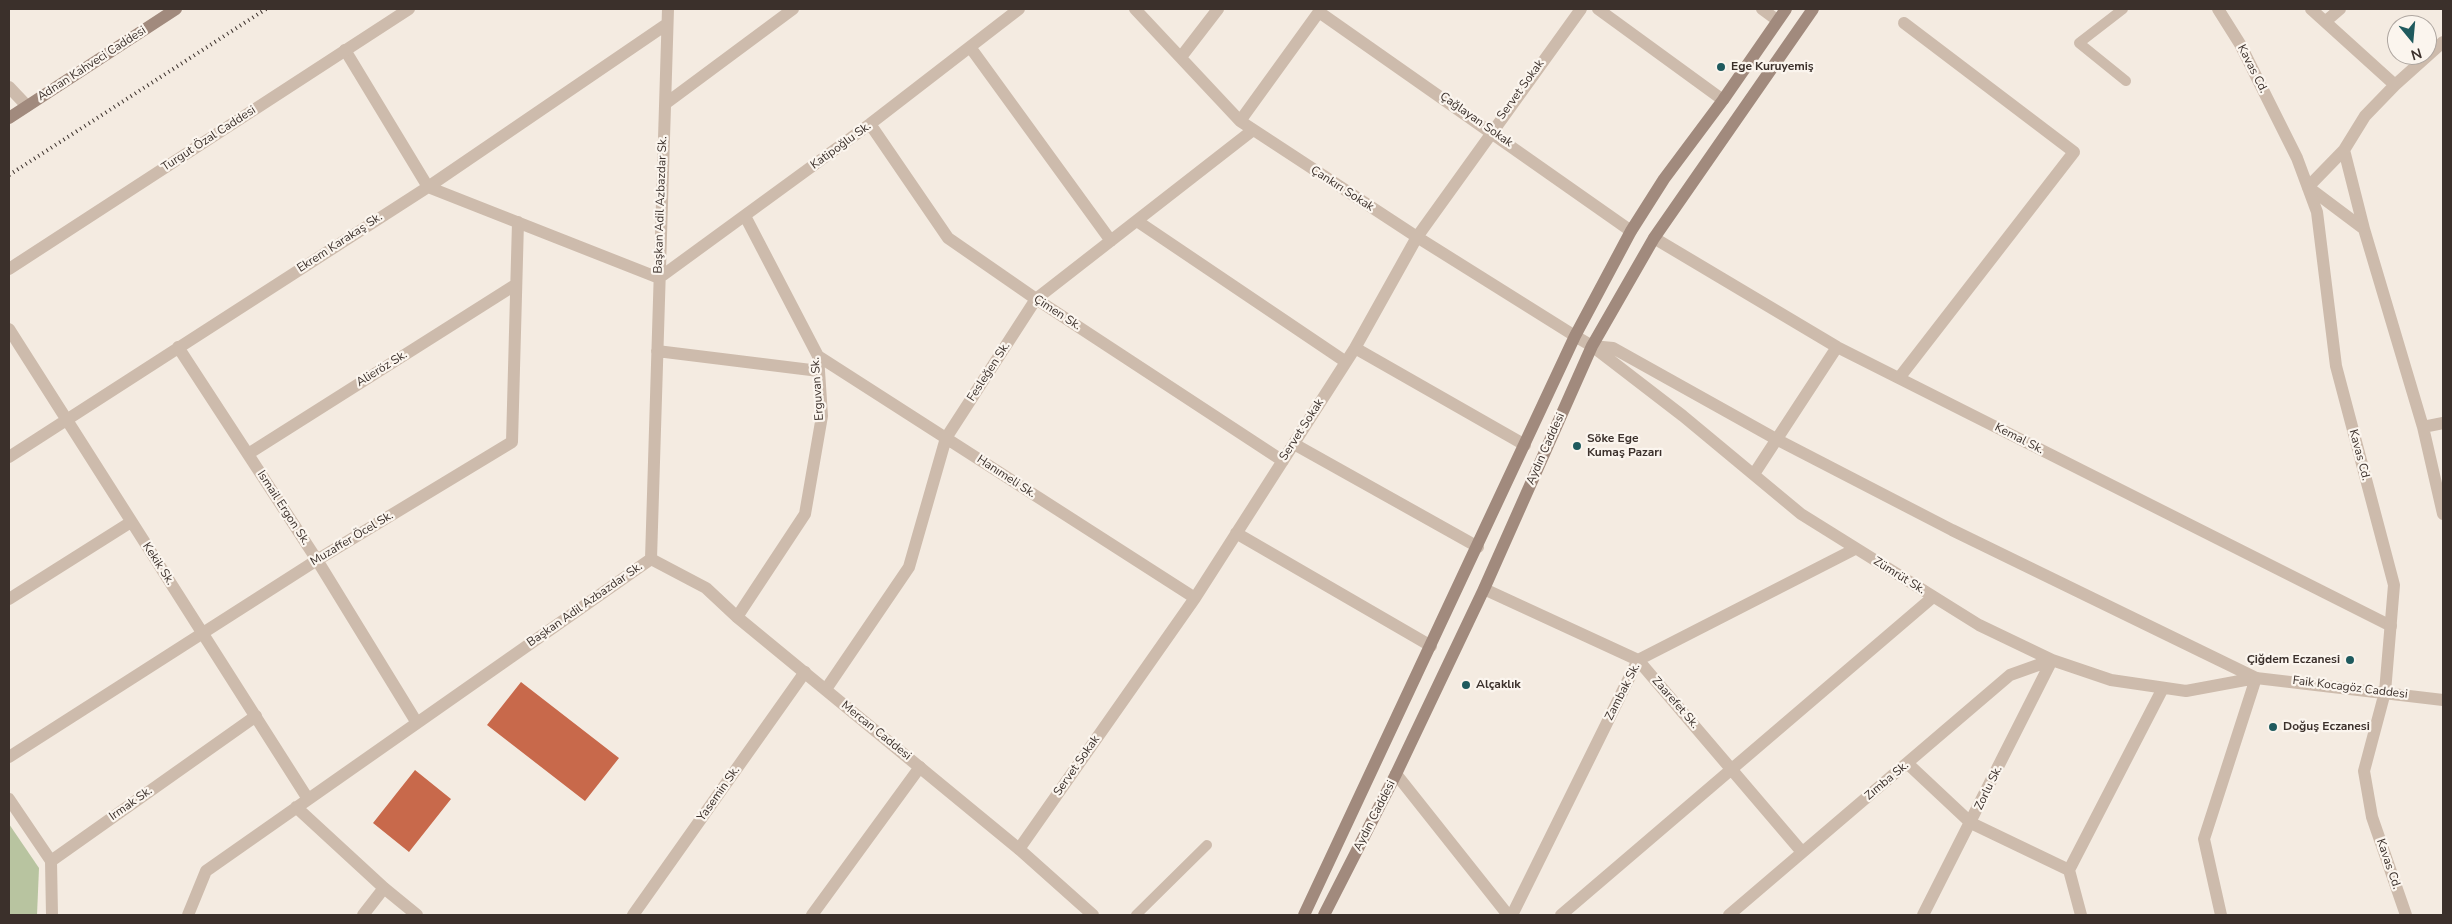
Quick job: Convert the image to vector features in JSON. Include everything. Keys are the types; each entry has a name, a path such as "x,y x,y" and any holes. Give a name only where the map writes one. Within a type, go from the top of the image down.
{"main road":[{"name":"Adnan Kahveci Caddesi","path":"9,118 176,9"},
{"name":"Aydın Caddesi","path":"1304,915 1478,547 1575,336 1631,231 1664,179 1723,100 1786,9"},
{"name":"Aydın Caddesi","path":"1324,915 1396,774 1484,589 1592,346 1654,238 1813,9"}],"street":[{"name":"Turgut Özal Caddesi","path":"9,269 409,9"},
{"name":"Başkan Adil Azbazdar Sk.","path":"188,915 206,871 651,559 668,9"},
{"path":"665,104 793,9"},
{"name":"Katipoğlu Sk.","path":"659,278 870,124 1018,9"},
{"name":"Çankırı Sokak","path":"1135,9 1240,121 1417,237 1592,346"},
{"path":"1181,57 1218,9"},
{"name":"Servet Sokak","path":"1019,849 1194,598 1236,534 1355,348 1417,237 1491,131 1581,9"},
{"path":"1598,9 1723,100"},
{"path":"1762,9 1777,20"},
{"name":"Kavas Cd.","path":"2218,9 2240,44 2293,150 2317,212 2336,366 2394,584 2386,692 2364,771 2372,818 2406,915"},
{"path":"2311,9 2394,85"},
{"path":"2326,21 2340,9"},
{"path":"1240,121 1320,10"},
{"name":"Çağlayan Sokak","path":"1320,10 1631,231"},
{"path":"1899,378 2074,152 1904,23"},
{"name":"Ekrem Karakaş Sk.","path":"9,457 428,187 667,24"},
{"path":"2364,230 2308,187 2344,150 2365,116 2394,85 2443,42"},
{"path":"970,47 1111,241"},
{"path":"345,50 428,187 659,278"},
{"path":"9,87 27,106"},
{"name":"Çimen Sk.","path":"870,124 948,238 1036,299 1283,461"},
{"name":"Fesleğen Sk.","path":"826,689 910,567 946,438 1036,299 1253,130"},
{"path":"2344,150 2364,230 2423,427 2443,514"},
{"name":"Erguvan Sk.","path":"737,617 805,514 822,416 818,356 744,216"},
{"path":"1137,221 1346,362"},
{"name":"Muzaffer Öcel Sk.","path":"9,757 317,560 512,442 518,222"},
{"name":"Kemal Sk.","path":"1654,238 1837,348 2391,626"},
{"name":"Alieröz Sk.","path":"248,454 515,285"},
{"name":"Kekik Sk.","path":"9,329 65,420 308,799"},
{"path":"1592,346 1613,348 1776,439 1952,530 2256,678 2204,839 2221,915"},
{"name":"Zümrüt Sk.","path":"1592,346 1754,474 1801,514 1979,625 2052,660 2111,680 2186,691 2256,678"},
{"name":"Ismail Ergon Sk.","path":"178,347 317,560 417,722"},
{"path":"1355,348 1525,445"},
{"path":"1754,474 1837,348"},
{"path":"657,351 818,371"},
{"name":"Hanımeli Sk.","path":"818,356 1194,598"},
{"path":"2423,427 2443,423"},
{"path":"1294,444 1478,547"},
{"path":"9,599 131,522"},
{"path":"1236,534 1431,646"},
{"name":"Zambak Sk.","path":"1512,915 1638,660 1855,549"},
{"name":"Mercan Caddesi","path":"651,559 706,588 737,617 1019,849 1093,915"},
{"name":"Zaarefet Sk.","path":"1484,589 1638,660 1802,852"},
{"path":"1561,915 1933,597"},
{"name":"Zımba Sk.","path":"1729,915 2010,675 2052,660"},
{"name":"Zorlu Sk.","path":"1923,915 2052,660"},
{"name":"Yasemin Sk.","path":"633,915 804,672"},
{"name":"Faik Kocagöz Caddesi","path":"2256,678 2443,700"},
{"path":"2081,915 2069,870 2163,688"},
{"name":"Irmak Sk.","path":"52,861 256,716"},
{"path":"1907,763 1971,823 2069,870"},
{"path":"812,915 920,767"},
{"path":"1396,774 1508,915"},
{"path":"9,799 52,861 52,915"},
{"path":"296,807 384,888 417,915"},
{"path":"363,915 384,888"}],"lane":[{"path":"2123,9 2079,43 2126,81"},
{"path":"1136,915 1206,845"}],"green space":[{"path":"9,824 39,868 37,915 9,915"}],"building":[{"path":"521,682 619,758 585,801 487,725"},
{"path":"415,770 451,799 409,852 373,823"}],"railway":[{"path":"9,175 266,9"}],"place":[{"name":"Ege Kuruyemiş","path":"1721,67"},
{"name":"Söke Ege Kumaş Pazarı","path":"1577,446"},
{"name":"Çiğdem Eczanesi","path":"2350,660"},
{"name":"Alçaklık","path":"1466,685"},
{"name":"Doğuş Eczanesi","path":"2273,727"}]}
